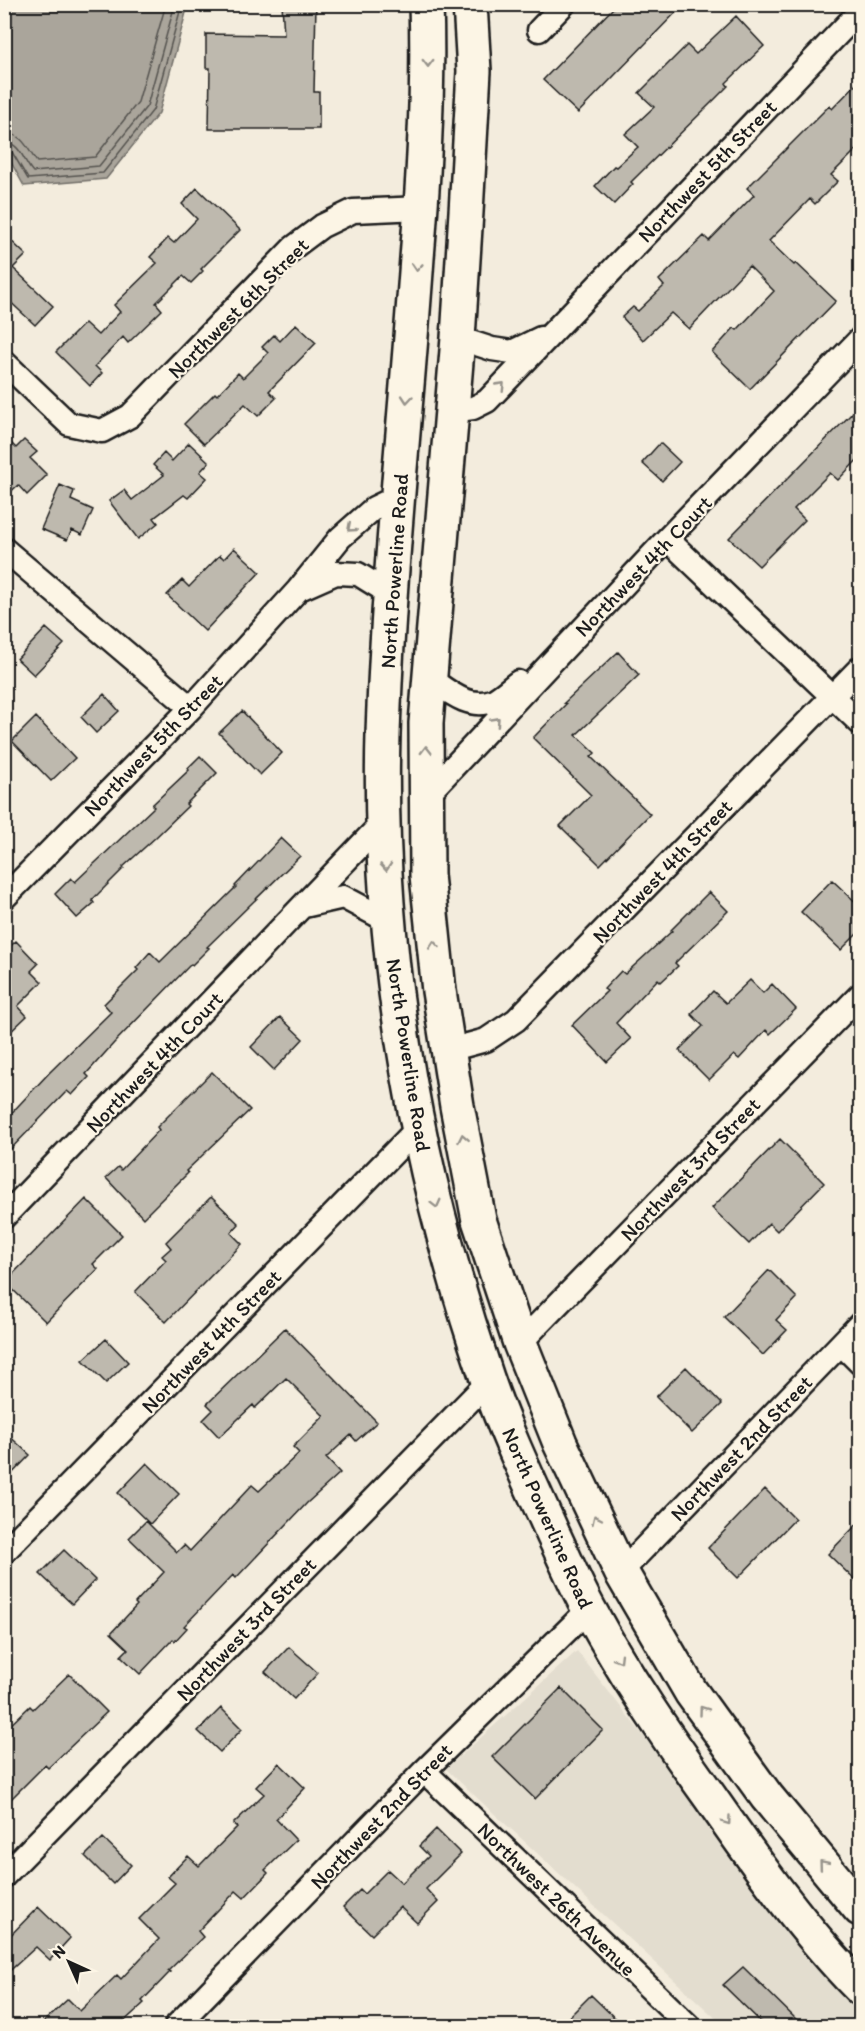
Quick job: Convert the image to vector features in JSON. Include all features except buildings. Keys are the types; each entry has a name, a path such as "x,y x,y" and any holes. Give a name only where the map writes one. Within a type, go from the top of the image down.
{"main road":[{"name":"North Powerline Road","path":"426,4 429,65 421,208 383,734 383,822 394,975 417,1129 452,1268 488,1382 533,1491 589,1609 653,1716 730,1825 826,1953 861,1988"},
{"name":"North Powerline Road","path":"470,4 474,71 458,338 426,723 428,875 439,991 457,1106 479,1220 520,1343 561,1443 621,1572 685,1682 704,1710 767,1797 861,1909"},
{"path":"411,341 428,383 451,411"},
{"path":"399,496 423,525 438,565"},
{"path":"394,975 408,1004 449,1050"},
{"path":"417,1129 455,1186 487,1302 500,1322 520,1343"},
{"path":"533,1491 555,1517 621,1572"}],"street":[{"path":"539,30 564,4"},
{"name":"Northwest 5th Street","path":"451,411 472,408 487,401 861,11"},
{"name":"Northwest 6th Street","path":"4,362 69,423 102,431 130,416 294,248 322,226 353,211 421,208"},
{"name":"Northwest 5th Street","path":"458,338 492,349 512,352 553,332"},
{"name":"Northwest 4th Court","path":"427,795 667,539 861,339"},
{"name":"Northwest 5th Street","path":"4,898 191,708 298,590 340,538 374,508 399,496"},
{"path":"667,539 861,723"},
{"path":"8,559 191,708"},
{"name":"Northwest 5th Street","path":"298,590 336,573 358,574 392,595"},
{"name":"Northwest 4th Street","path":"449,1050 486,1040 516,1020 861,668"},
{"path":"429,678 458,698 475,704 494,700 519,682 544,670"},
{"name":"Northwest 4th Court","path":"4,1217 383,822"},
{"path":"304,906 343,897 390,922"},
{"name":"Northwest 3rd Street","path":"520,1343 861,995"},
{"name":"Northwest 4th Street","path":"4,1552 417,1129"},
{"name":"Northwest 2nd Street","path":"621,1572 861,1324"},
{"path":"841,1344 861,1363"},
{"name":"Northwest 3rd Street","path":"4,1876 488,1382"},
{"name":"Northwest 2nd Street","path":"176,2026 424,1772 589,1609"},
{"name":"Northwest 26th Avenue","path":"424,1772 689,2026"}],"shaded area":[{"path":"577,1651 860,2013 860,2026 724,2026 446,1769"}],"water":[{"path":"4,5 188,5 159,113 106,179 24,186 5,151"}]}
